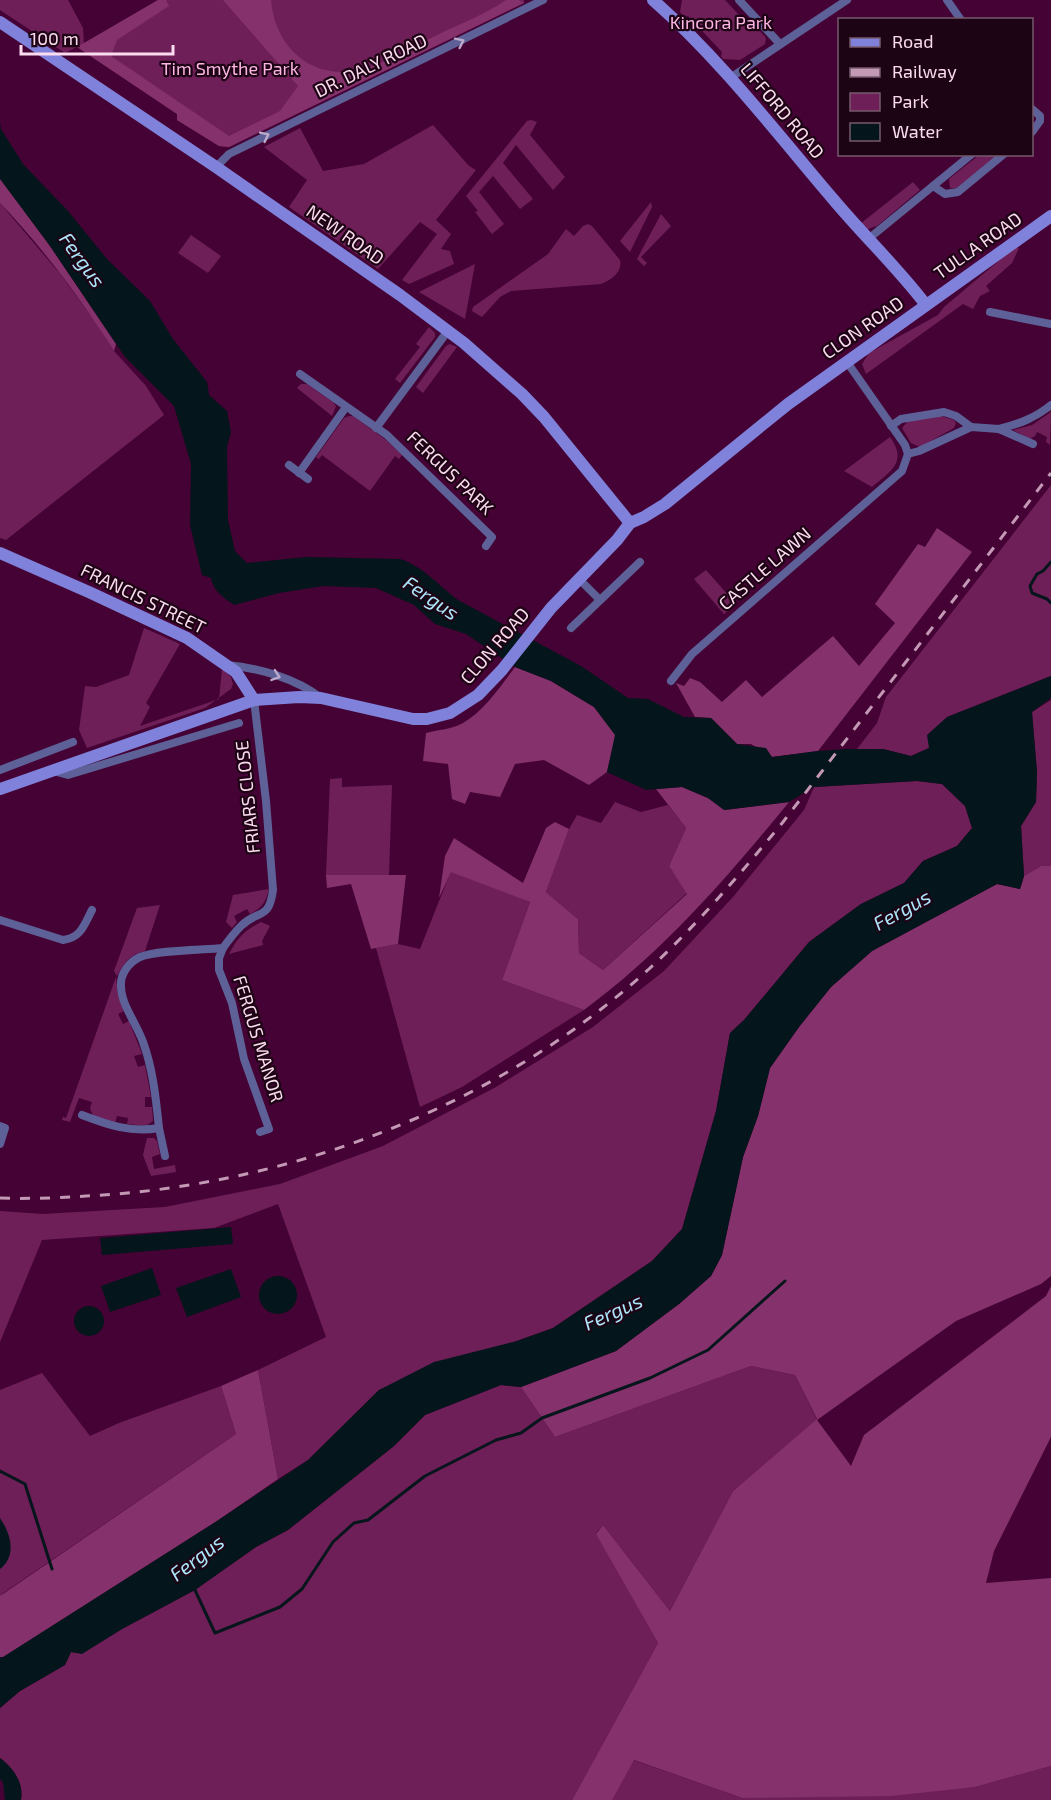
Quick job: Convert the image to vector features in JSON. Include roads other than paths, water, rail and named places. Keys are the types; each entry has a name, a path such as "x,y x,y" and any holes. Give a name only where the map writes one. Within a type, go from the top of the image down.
{"main road":[{"name":"LIFFORD ROAD","path":"660,2 730,78 867,240 926,305"},
{"name":"NEW ROAD","path":"0,22 216,167 400,295 464,343 522,394 544,417 630,523"},
{"name":"TULLA ROAD","path":"926,305 1051,216"},
{"name":"CLON ROAD","path":"0,789 254,700 321,698 413,719 427,719 450,713 469,702 501,670 578,578 617,540 630,523 644,518 665,504 788,404 926,305"},
{"name":"FRANCIS STREET","path":"0,553 187,638 227,665 240,678 254,700"}],"street":[{"name":"DR. DALY ROAD","path":"216,167 229,154 543,0"},
{"path":"739,0 780,44"},
{"path":"730,78 847,0"},
{"path":"947,0 959,18"},
{"path":"1033,111 1040,117 1040,121 1033,129"},
{"path":"956,156 961,163"},
{"path":"867,240 970,156"},
{"path":"933,186 945,194 958,192 1002,156"},
{"path":"990,312 1051,324"},
{"path":"376,428 447,332"},
{"path":"847,362 905,445 908,454 971,427 999,429 1033,444"},
{"name":"FERGUS PARK","path":"300,374 387,435 492,537 486,546"},
{"path":"999,429 1028,420 1051,405"},
{"path":"299,473 346,407"},
{"path":"891,426 901,420 944,412 956,416 971,427"},
{"name":"CASTLE LAWN","path":"671,681 692,654 902,471 908,454"},
{"path":"289,465 308,479"},
{"path":"571,628 640,562"},
{"path":"578,578 600,600"},
{"path":"227,665 252,667 308,687 321,698"},
{"name":"FRIARS CLOSE","path":"222,948 241,925 266,912 271,903 273,890 266,801 254,700"},
{"path":"196,720 199,734"},
{"path":"53,771 68,775 239,723"},
{"path":"0,770 73,742"},
{"path":"0,920 63,940 80,934 92,910"},
{"path":"165,1156 156,1096 144,1044 122,996 120,984 123,973 130,963 148,955 222,948"},
{"name":"FERGUS MANOR","path":"222,948 219,970 232,1003 244,1059 268,1129 260,1132"},
{"path":"82,1115 112,1127 148,1130 159,1128"},
{"path":"0,1126 5,1128 0,1144"}],"water":[{"name":"Fergus","path":"0,123 1,129 23,164 68,211 107,259 150,301 173,339 207,382 209,395 227,411 231,432 227,447 228,520 235,551 247,563 306,557 400,559 409,562 458,600 581,666 628,698 648,699 684,717 711,718 737,744 766,748 772,757 847,749 883,749 911,756 929,748 927,735 947,717 1051,676 1051,698 1032,712 1037,772 1036,802 1021,826 1024,876 1020,889 997,884 872,951 831,987 799,1027 770,1068 758,1116 743,1157 722,1255 711,1276 679,1304 616,1351 521,1387 501,1385 425,1415 394,1446 288,1530 256,1547 195,1590 122,1629 82,1654 71,1652 65,1665 20,1691 0,1708 0,1657 217,1521 308,1460 379,1390 434,1362 517,1341 553,1328 652,1261 682,1229 716,1111 730,1033 744,1020 809,942 861,904 904,883 923,861 957,846 972,828 965,806 942,784 917,781 814,787 789,802 724,810 708,798 682,787 646,790 607,772 615,735 594,707 551,681 515,667 466,634 435,624 414,605 376,588 324,586 279,593 234,605 226,600 212,583 211,578 202,575 190,525 191,464 174,406 125,357 50,246 0,179"},
{"path":"231,1227 233,1244 102,1255 100,1238"},
{"path":"152,1268 161,1295 110,1312 101,1286"},
{"path":"231,1269 241,1297 187,1317 176,1288"},
{"path":"278,1276 291,1282 297,1295 291,1308 278,1314 265,1308 259,1295 265,1282"},
{"path":"89,1306 100,1310 104,1321 100,1332 89,1336 78,1332 74,1321 78,1310"},
{"path":"0,1518 7,1531 10,1551 9,1558 0,1569"},
{"path":"0,1758 9,1766 19,1781 21,1800 5,1800 3,1782 0,1779"}],"waterway":[{"path":"1051,562 1037,574 1030,586 1032,593 1051,603"},
{"path":"194,1588 215,1633 280,1607 302,1589 333,1542 354,1523 368,1520 425,1476 496,1440 521,1433 542,1418 650,1378 708,1350 785,1281"},
{"path":"0,1471 25,1484 52,1569"}],"railway":[{"path":"0,1198 86,1196 162,1189 238,1176 313,1156 387,1130 458,1099 525,1061 589,1018 667,952 751,860 783,822 1051,473"}],"park label":[{"name":"Kincora Park","path":"721,23"},
{"name":"Tim Smythe Park","path":"230,69"}]}
